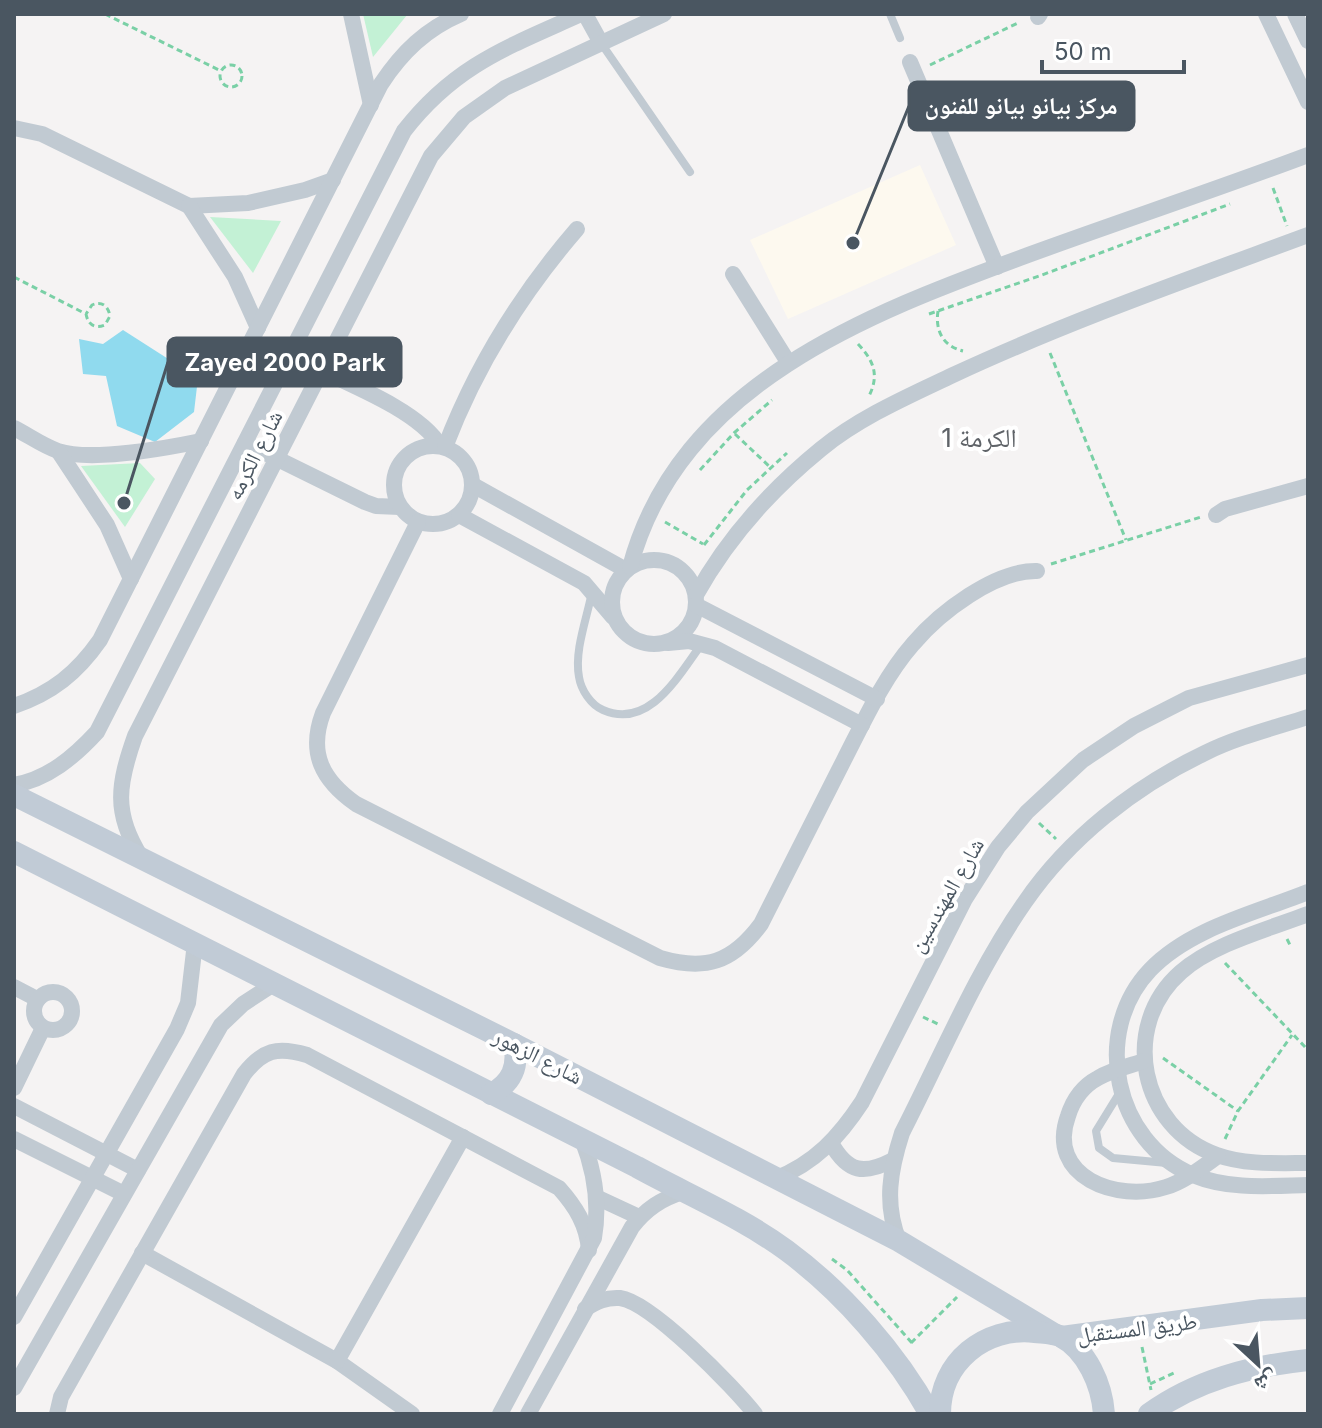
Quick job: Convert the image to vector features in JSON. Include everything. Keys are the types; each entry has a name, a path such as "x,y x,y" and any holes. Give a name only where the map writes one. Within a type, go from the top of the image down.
{"main road":[{"name":"شارع الزهور","path":"14,795 514,1044 899,1241 1058,1336 1090,1367 1099,1383 1104,1414"},
{"path":"14,852 582,1139 786,1250 829,1287 895,1360 930,1414"},
{"path":"491,1094 513,1074 514,1044"},
{"name":"طريق المستقبل","path":"940,1414 944,1387 952,1370 977,1344 994,1336 1012,1332 1058,1336 1262,1310 1308,1308"},
{"path":"1152,1412 1182,1392 1221,1377 1272,1364 1308,1360"}],"street":[{"path":"351,14 371,105"},
{"path":"14,706 62,683 83,664 100,640 394,64 428,31 461,14"},
{"path":"583,14 601,43"},
{"name":"شارع الكرمه","path":"14,785 63,765 97,732 393,149 417,115 445,85 479,61 583,14"},
{"name":"شارع الكرمه","path":"141,857 125,833 120,800 124,767 135,736 419,178 446,136 483,101 664,14"},
{"path":"1266,14 1308,102"},
{"path":"1295,14 1308,41"},
{"path":"912,67 997,267"},
{"path":"16,133 42,134 189,206 277,198 333,180"},
{"path":"615,620 611,602 615,584 628,568 655,518 668,478 690,449 753,387 788,362 866,320 997,267 1308,155"},
{"path":"189,206 235,277 258,328"},
{"path":"442,447 490,347 530,286 577,229"},
{"path":"662,644 686,630 693,618 696,600 718,557 762,506 822,448 863,421 907,397 1043,334 1300,238"},
{"path":"733,274 788,362"},
{"path":"289,355 412,416 442,447"},
{"path":"14,428 59,452 116,454 201,441"},
{"path":"245,443 365,502 388,508 400,507"},
{"path":"425,447 442,447 459,455 469,469 473,485 469,502 459,515 432,525 418,522 400,507 394,493 394,478 400,464 411,453 425,447"},
{"path":"59,452 100,513 131,579"},
{"path":"473,485 628,568"},
{"path":"1220,512 1308,486"},
{"path":"459,515 584,583 623,632 634,640 648,644 702,643 862,725"},
{"path":"418,522 315,733 317,754 325,774 337,791 356,804 660,958 682,965 706,964 728,957 747,943 761,924 862,725 912,645 960,601 989,585 1033,571"},
{"path":"628,568 643,561 670,563 682,570 691,581 696,600 877,699"},
{"name":"شارع المهندسين","path":"775,1179 797,1170 831,1143 862,1102 965,899 998,847 1027,812 1083,760 1134,726 1189,698 1307,665"},
{"path":"899,1241 891,1220 889,1191 893,1160 902,1133 994,951 1025,901 1068,850 1106,814 1154,780 1207,752 1308,717"},
{"path":"1308,892 1191,939 1168,953 1148,971 1133,993 1122,1017 1116,1043 1120,1092 1140,1132 1172,1164 1192,1175 1239,1186 1308,1185"},
{"path":"1281,903 1289,921"},
{"path":"1308,914 1213,951 1194,962 1169,984 1151,1012 1144,1053 1149,1086 1159,1109 1175,1129 1195,1145 1218,1156 1242,1161 1308,1163"},
{"path":"14,1317 177,1029 188,1003 195,943"},
{"path":"14,1388 221,1025 243,1004 275,983"},
{"path":"14,987 37,999"},
{"path":"55,991 64,994 71,1002 73,1011 70,1021 63,1028 43,1028 35,1020 33,1009 37,999 55,991"},
{"path":"14,1088 43,1028"},
{"path":"57,1414 61,1397 244,1074 256,1060 271,1051 290,1050 307,1055 559,1188 582,1220 589,1250"},
{"path":"1144,1053 1097,1078 1072,1105 1065,1123 1064,1142 1069,1161 1080,1174 1096,1183 1132,1192 1168,1187 1192,1175 1218,1156"},
{"path":"14,1106 138,1170"},
{"path":"337,1361 463,1137"},
{"path":"14,1139 124,1194"},
{"path":"500,1414 589,1250 597,1217 596,1197 594,1175 582,1139"},
{"path":"831,1143 841,1160 857,1169 876,1169 893,1160"},
{"path":"528,1414 639,1217 659,1201 683,1192"},
{"path":"596,1197 639,1217"},
{"path":"142,1253 337,1361 412,1414"},
{"path":"569,1287 588,1304"},
{"path":"588,1304 608,1298 633,1302 715,1368 755,1414"}],"lane":[{"path":"890,14 900,38"},
{"path":"601,43 690,172"},
{"path":"592,591 578,678 586,696 600,709 617,715 636,713 653,704 702,643"},
{"path":"1120,1092 1096,1131 1099,1148 1113,1158 1172,1164"}],"path":[{"path":"106,14 221,71"},
{"path":"912,67 1034,17"},
{"path":"234,65 242,71 241,81 228,87 220,81 221,71 224,66 234,65"},
{"path":"1266,171 1300,238"},
{"path":"926,315 1230,204"},
{"path":"14,277 86,314 95,327 105,325 110,316 102,304 92,305 86,314"},
{"path":"938,311 936,321 943,340 951,347 971,352"},
{"path":"1043,334 1126,540"},
{"path":"858,344 874,364 876,375 869,396"},
{"path":"697,474 734,433 781,393"},
{"path":"734,433 770,467"},
{"path":"655,518 669,512"},
{"path":"1033,571 1220,512"},
{"path":"655,518 704,545 718,557"},
{"path":"1027,812 1068,850"},
{"path":"1213,951 1308,1050"},
{"path":"909,1009 953,1032"},
{"path":"1218,1156 1238,1111 1292,1035"},
{"path":"1144,1053 1238,1111"},
{"path":"895,1360 970,1284"},
{"path":"1137,1328 1152,1412"}],"shaded area":[{"path":"920,165 956,245 788,319 750,240"}],"green space":[{"path":"363,14 407,15 373,57"},
{"path":"210,217 281,221 253,273"},
{"path":"140,463 155,479 125,527 81,466"}],"water":[{"path":"123,330 198,378 194,412 155,442 117,426 106,376 83,374 79,339 103,344"}],"place":[{"name":"مركز بيانو بيانو للفنون","path":"853,243"},
{"name":"Zayed 2000 Park","path":"124,503"}],"district":[{"name":"الكرمة 1","path":"979,437"}]}
